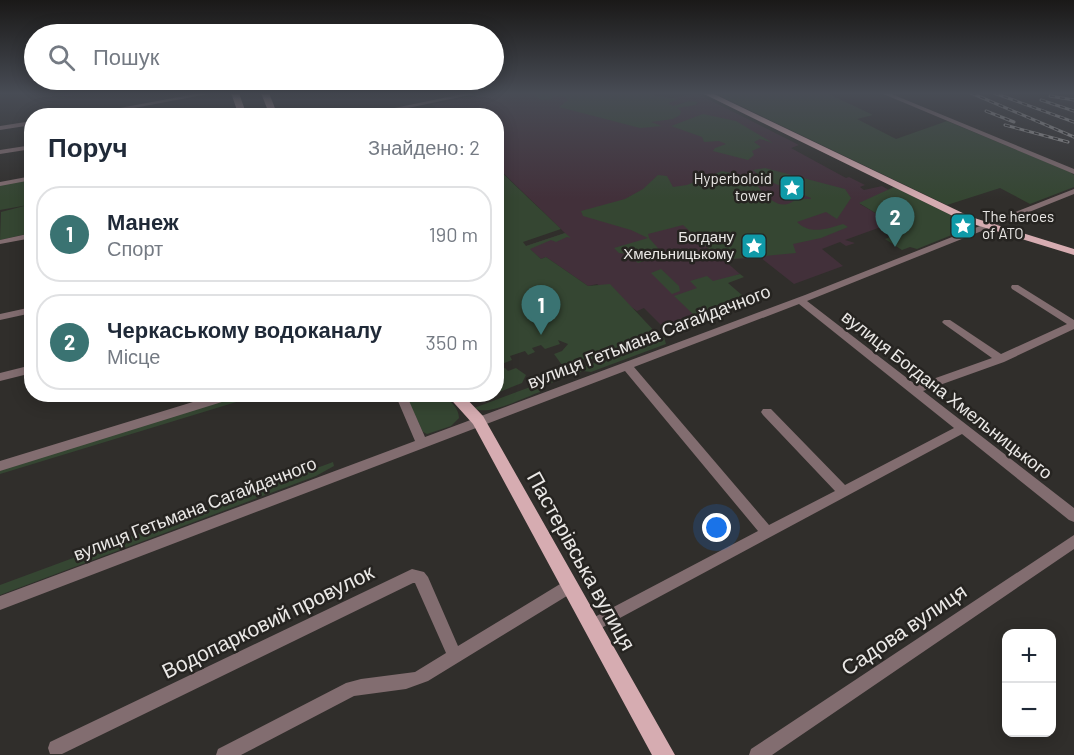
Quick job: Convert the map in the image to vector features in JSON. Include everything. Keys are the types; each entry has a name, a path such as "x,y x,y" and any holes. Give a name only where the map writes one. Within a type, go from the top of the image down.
{"main road":[{"path":"780,128 985,226 1074,252"},
{"name":"Пастерівська вулиця","path":"461,402 478,420 664,755"}],"street":[{"path":"969,128 1074,172"},
{"path":"0,152 24,148"},
{"path":"0,184 24,180"},
{"name":"вулиця Гетьмана Сагайдачного","path":"0,603 421,441 800,300 1074,191"},
{"path":"0,242 24,237"},
{"path":"1015,287 1074,325"},
{"name":"вулиця Богдана Хмельницького","path":"800,300 1074,516"},
{"path":"0,317 24,311"},
{"path":"947,322 1000,359"},
{"path":"914,390 1000,359 1074,325"},
{"path":"626,365 768,533"},
{"path":"0,377 24,371"},
{"path":"0,466 208,402"},
{"path":"404,402 421,441"},
{"path":"767,412 844,492"},
{"path":"592,626 962,429"},
{"name":"Садова вулиця","path":"757,755 1074,541"},
{"name":"Водопарковий провулок","path":"56,748 412,576 419,577 423,582 455,657"},
{"path":"224,755 352,689 367,684 413,681 570,586"}],"shaded area":[{"path":"504,128 766,128 799,145 791,148 846,178 849,177 865,185 860,187 864,190 882,186 889,190 860,204 892,223 845,240 855,243 846,246 840,242 822,249 843,266 794,284 761,258 732,259 717,254 740,274 699,288 727,311 676,330 671,326 664,328 644,308 637,311 597,284 588,286 546,257 541,259 526,246 565,233 504,174"}],"green space":[{"path":"677,128 748,128 773,143 760,139 754,142 761,147 752,151 754,155 748,160 713,151 726,144 719,141 704,142 702,137"},
{"path":"787,128 875,128 896,139 927,128 964,128 1074,175 1074,187 1030,204 1000,188 947,205"},
{"path":"765,168 845,189 851,198 837,219 826,212 797,222 813,230 843,224 848,227 821,238 793,244 796,253 732,259 711,251 683,225 648,234 664,255 638,263 628,254 619,253 614,248 648,238 631,230 583,216 581,211 625,199 643,189 658,175 667,176 673,187 687,185 722,171 764,180 753,170","holes":["766,180 811,198 779,204 769,198 757,185"]},
{"path":"504,175 561,229 523,242 526,246 565,233 571,238 567,237 556,242 551,240 530,249 541,259 546,257 588,286 610,284 659,336 589,360 581,359 562,365 554,354 562,351 568,344 558,340 560,344 545,349 541,345 532,348 535,352 528,355 525,351 510,356 512,360 504,363"},
{"path":"24,180 24,206 0,210 0,185"},
{"path":"894,187 965,222 969,228 917,249 910,247 902,250 885,239 906,231 895,225 898,224 896,222 892,223 859,203"},
{"path":"24,206 24,235 0,240 1,212"},
{"path":"661,269 679,286 680,291 672,294 651,273"},
{"path":"740,274 744,277 728,283 750,302 719,314 712,309 694,315 674,296 697,288 690,281 707,276 713,281"},
{"path":"664,337 666,344 591,372 583,371 543,386 540,392 516,402 488,410 474,408 490,402 504,402 504,397"},
{"path":"504,368 508,371 516,368 526,375 522,383 504,390"},
{"path":"218,402 236,402 0,474 0,468"},
{"path":"408,402 452,403 459,418 451,426 427,434 423,432"},
{"path":"333,462 334,466 316,476 0,595 0,585"}],"railway":[{"path":"1017,128 1068,142"},
{"path":"1053,128 1074,137"}],"place":[{"name":"Hyperboloid tower","path":"792,188"},
{"name":"The heroes of ATO","path":"963,226"},
{"name":"Богдану Хмельницькому","path":"754,246"},
{"name":"Черкаському водоканалу","path":"895,247"},
{"name":"Манеж","path":"541,335"}]}
